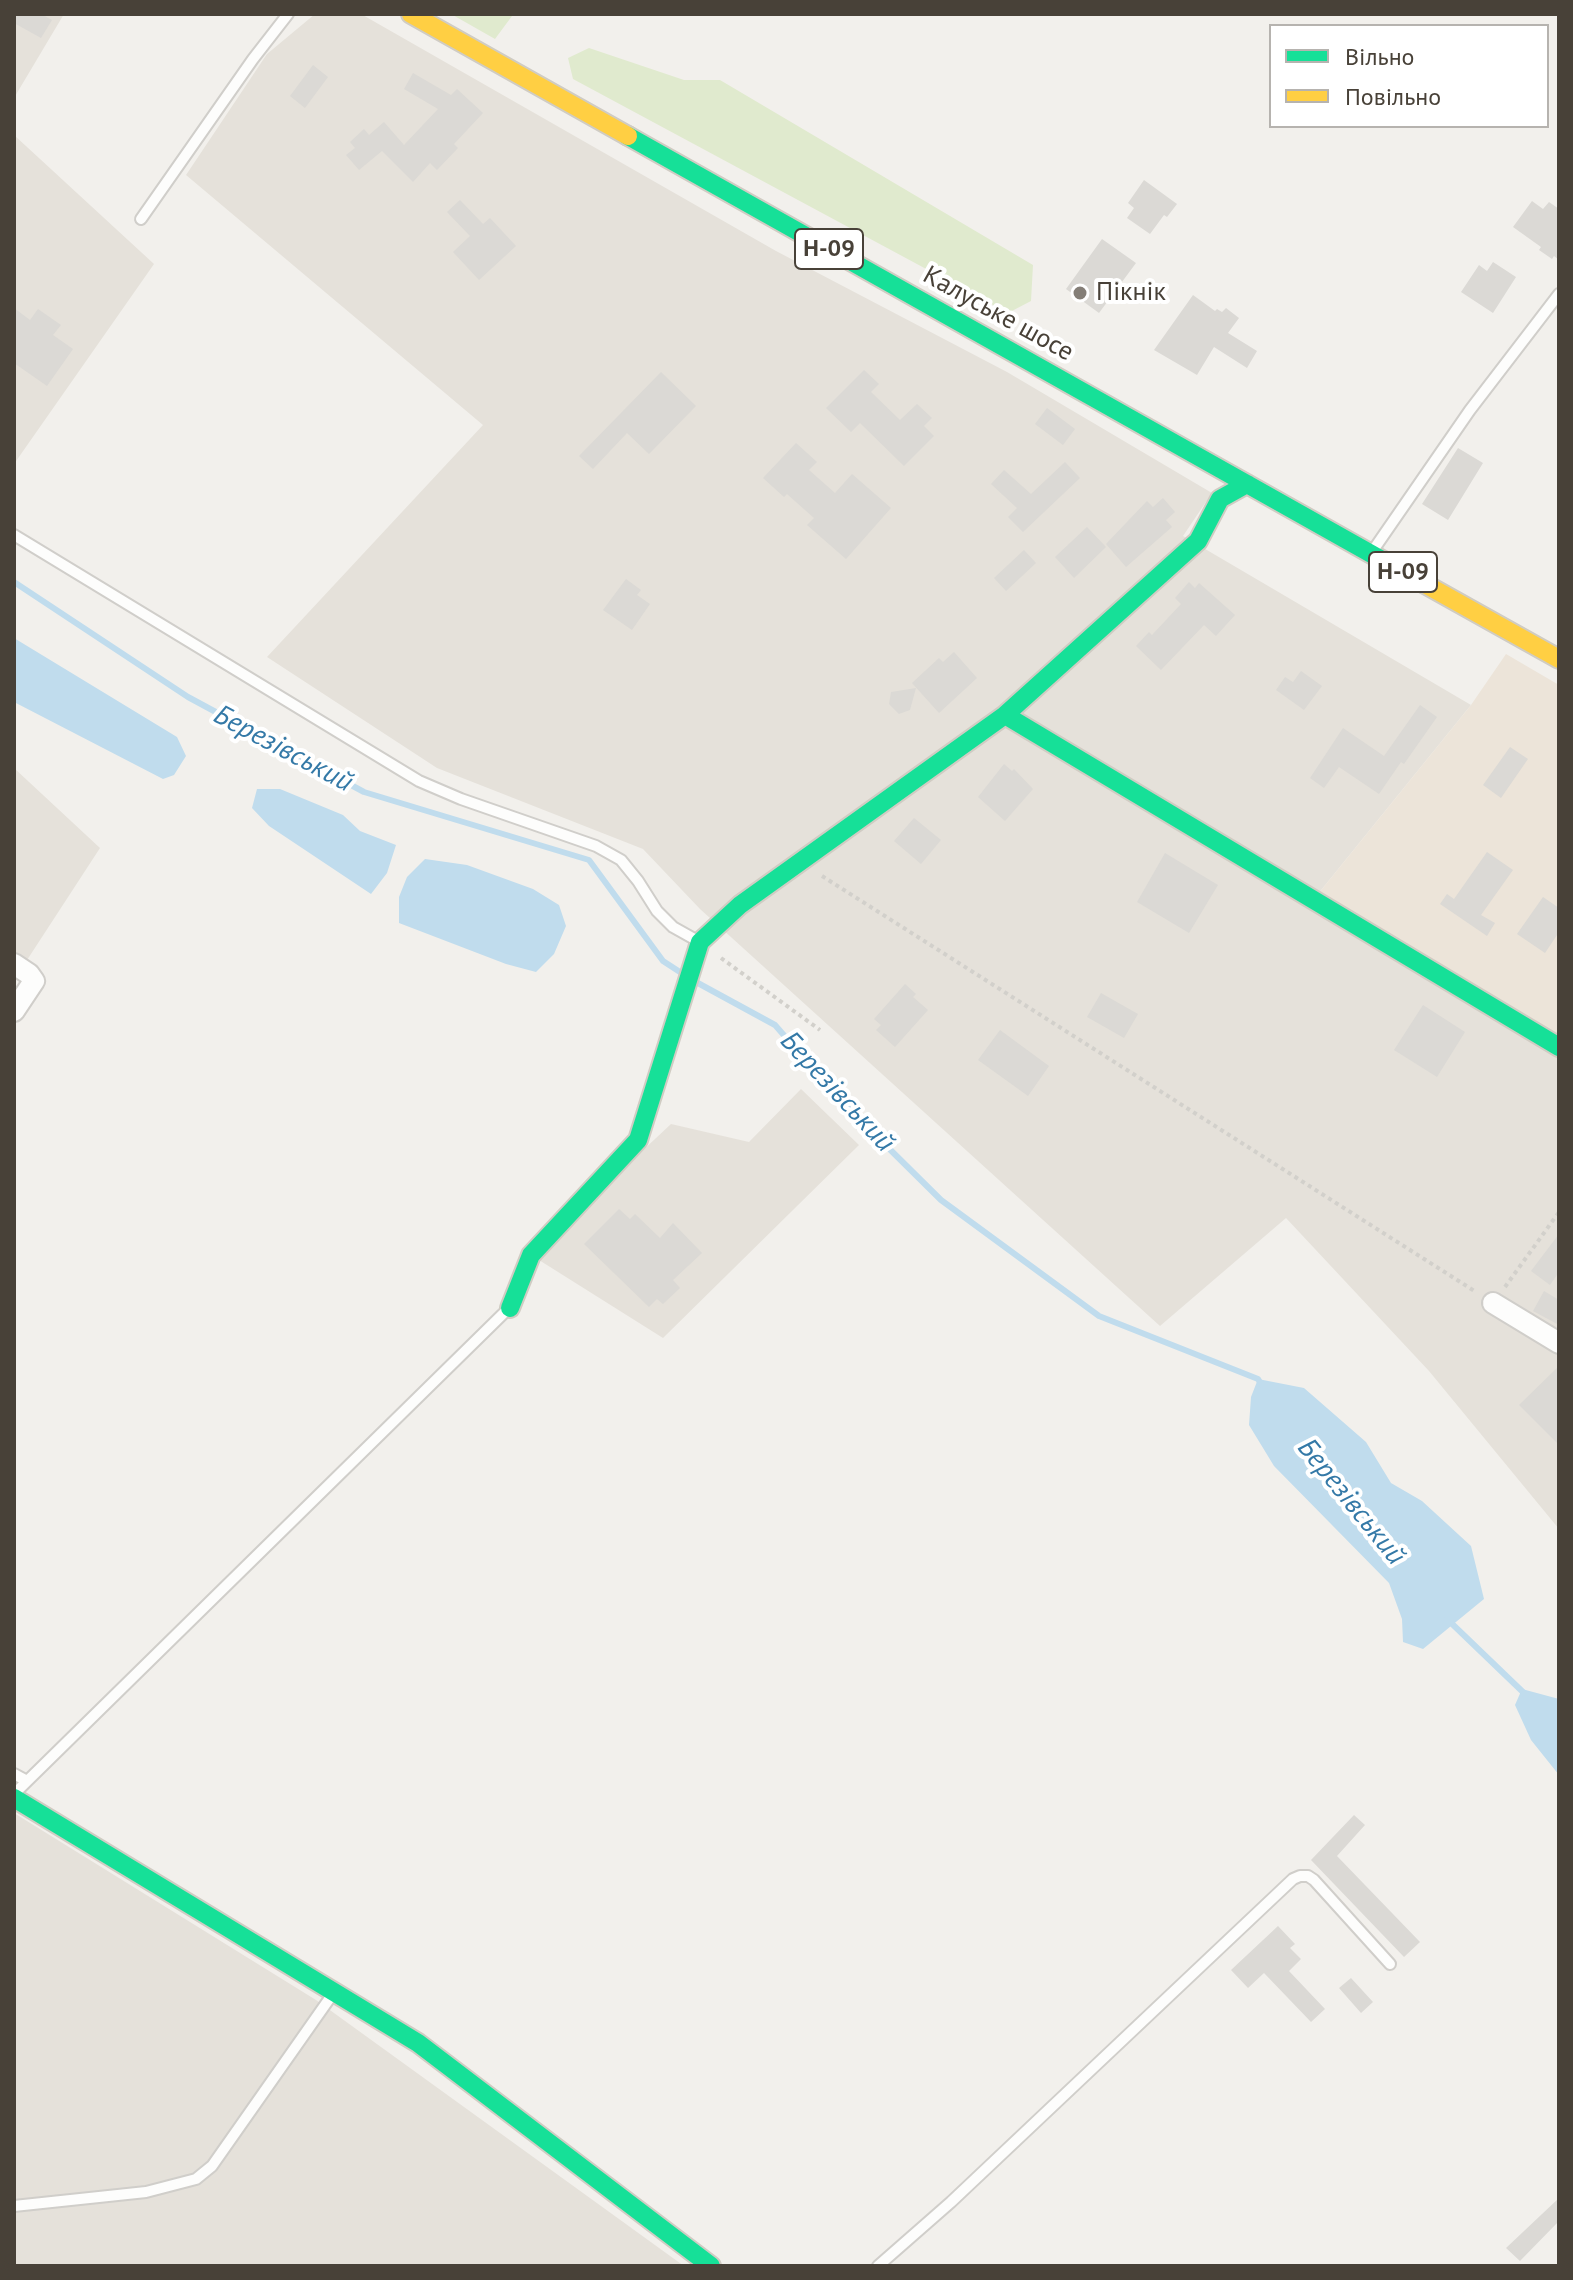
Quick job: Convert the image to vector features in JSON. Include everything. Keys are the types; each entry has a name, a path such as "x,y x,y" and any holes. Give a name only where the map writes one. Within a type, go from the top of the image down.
{"street":[{"name":"Калуське шосе","path":"411,14 1559,659"},
{"path":"510,1308 531,1255 638,1140 700,942 740,905 1005,715 1198,541 1220,499 1247,484"},
{"path":"1005,715 1559,1047"},
{"path":"14,964 34,981 14,1011"},
{"path":"1493,1303 1559,1343"},
{"path":"14,1796 418,2043 711,2266"}],"lane":[{"path":"141,219 288,14"},
{"path":"1371,554 1470,410 1559,294"},
{"path":"14,535 419,781 461,799 596,846 621,860 657,911 673,927 700,942"},
{"path":"14,1796 510,1308"},
{"path":"14,1774 27,1781"},
{"path":"878,2266 951,2202 1293,1879 1308,1876 1314,1880 1390,1964"},
{"path":"14,2206 146,2192 196,2179 212,2166 333,1992"}],"path":[{"path":"800,862 1493,1303 1559,1212"},
{"path":"700,942 820,1030"}],"shaded area":[{"path":"14,14 64,14 14,98"},
{"path":"315,14 361,14 776,251 1007,372 1212,493 1183,536 1471,705 1318,894 1559,1040 1559,1529 1429,1371 1286,1218 1160,1326 700,909 643,849 437,768 267,657 483,425 186,175 267,54"},
{"path":"14,135 154,264 14,464"},
{"path":"1506,654 1559,685 1559,1040 1318,894 1471,705"},
{"path":"14,768 100,848 14,980"},
{"path":"801,1089 859,1145 663,1338 531,1255 671,1124 749,1142"},
{"path":"14,1813 316,2000 684,2266 14,2266"}],"green space":[{"path":"451,14 512,14 512,16 495,39"},
{"path":"589,48 684,80 720,80 1033,265 1031,301 1008,313 573,79 568,58"}],"water":[{"path":"14,638 177,737 186,756 174,775 163,779 14,702"},
{"path":"257,789 280,789 343,815 360,831 396,845 387,873 371,894 269,826 252,808"},
{"path":"425,859 467,865 533,889 559,905 566,926 554,954 536,972 506,964 399,923 399,897 407,877"},
{"path":"1258,1379 1304,1388 1366,1442 1391,1483 1422,1501 1471,1546 1484,1599 1423,1649 1403,1642 1402,1619 1389,1583 1274,1466 1249,1425 1251,1397"},
{"path":"1522,1689 1559,1699 1559,1775 1531,1740 1515,1705"}],"building":[{"path":"14,14 41,14 52,20 41,38 14,23"},
{"path":"313,65 328,77 305,108 290,96"},
{"path":"413,73 451,95 457,89 483,113 454,144 458,148 437,170 430,163 413,182 382,151 359,170 346,155 355,148 350,142 364,129 369,135 384,122 404,145 438,109 404,89"},
{"path":"1144,180 1177,204 1150,234 1127,218 1134,208 1128,203"},
{"path":"460,200 483,224 490,218 516,246 479,280 453,252 470,236 447,212"},
{"path":"1532,201 1543,209 1549,202 1559,209 1559,260 1539,250 1541,247 1513,227"},
{"path":"1102,239 1136,263 1099,313 1066,289"},
{"path":"1493,262 1516,277 1493,313 1461,292 1479,265 1487,271"},
{"path":"1193,295 1215,311 1222,312 1226,308 1239,318 1228,333 1257,351 1247,368 1214,347 1197,375 1154,350"},
{"path":"14,308 30,320 38,309 61,325 53,335 73,349 47,386 14,363"},
{"path":"864,370 879,384 871,392 900,420 917,404 932,418 924,426 934,436 904,466 860,423 851,432 826,408"},
{"path":"661,372 696,406 649,454 627,433 593,469 579,456"},
{"path":"1047,408 1075,429 1063,445 1035,424"},
{"path":"796,443 817,462 809,470 835,493 852,474 891,508 846,559 807,525 814,518 763,478"},
{"path":"1458,448 1483,463 1448,520 1422,504"},
{"path":"1065,462 1080,478 1023,532 1008,517 1017,508 991,484 1004,470 1031,494"},
{"path":"1163,498 1175,512 1166,520 1172,527 1126,567 1106,544 1147,501 1153,507"},
{"path":"1087,527 1106,547 1074,578 1055,557"},
{"path":"1024,550 1036,563 1006,591 994,578"},
{"path":"626,579 641,590 637,595 650,604 632,630 603,610"},
{"path":"1189,582 1195,588 1199,583 1235,615 1216,636 1204,625 1161,670 1136,646 1149,632 1152,635 1181,604 1175,598"},
{"path":"954,652 977,678 939,713 912,683 939,658 943,662"},
{"path":"1301,671 1322,686 1304,710 1276,690 1285,677 1293,682"},
{"path":"916,688 910,710 899,714 889,704 891,692"},
{"path":"1420,705 1437,717 1379,794 1339,767 1324,788 1310,778 1343,728 1384,756"},
{"path":"1510,747 1528,759 1501,798 1483,785"},
{"path":"1004,764 1012,771 1014,769 1033,789 1005,821 978,797"},
{"path":"914,818 941,840 921,864 894,841"},
{"path":"1487,852 1513,870 1481,915 1495,923 1487,936 1440,904 1447,894 1454,899"},
{"path":"1165,853 1218,885 1189,933 1137,902"},
{"path":"1543,897 1559,908 1559,932 1545,953 1517,934"},
{"path":"905,984 916,994 913,997 928,1010 895,1047 876,1030 881,1025 874,1019"},
{"path":"1101,993 1138,1014 1124,1038 1087,1017"},
{"path":"1423,1005 1465,1032 1437,1077 1394,1050"},
{"path":"1000,1030 1049,1066 1028,1096 978,1060"},
{"path":"619,1209 630,1219 635,1214 660,1238 673,1223 702,1253 673,1280 680,1288 663,1304 657,1299 649,1307 584,1244"},
{"path":"1559,1234 1559,1272 1550,1285 1531,1271"},
{"path":"1544,1291 1559,1300 1559,1325 1533,1311"},
{"path":"1559,1366 1559,1445 1519,1405"},
{"path":"1354,1815 1365,1825 1337,1856 1420,1942 1404,1957 1311,1860"},
{"path":"1278,1926 1295,1944 1290,1948 1301,1959 1289,1971 1325,2009 1311,2022 1264,1973 1248,1988 1231,1970"},
{"path":"1351,1978 1373,2002 1361,2013 1339,1988"},
{"path":"1559,2198 1559,2221 1520,2261 1506,2248"}],"waterway":[{"name":"Березівський","path":"14,582 188,697 364,792 589,860 663,961 683,974"},
{"name":"Березівський","path":"696,982 775,1025 844,1104 941,1200 1099,1316 1258,1379 1261,1384"},
{"name":"Березівський","path":"1447,1619 1525,1694"}],"traffic: fast":[{"path":"628,136 1423,583"},
{"path":"510,1308 531,1255 638,1140 700,942 740,905 1005,715 1198,541 1220,499 1247,484"},
{"path":"1005,715 1559,1047"},
{"path":"14,1798 418,2043 711,2266"}],"traffic: slow":[{"path":"411,14 628,136"},
{"path":"1423,583 1559,659"}],"place":[{"name":"Пікнік","path":"1080,293"}]}
